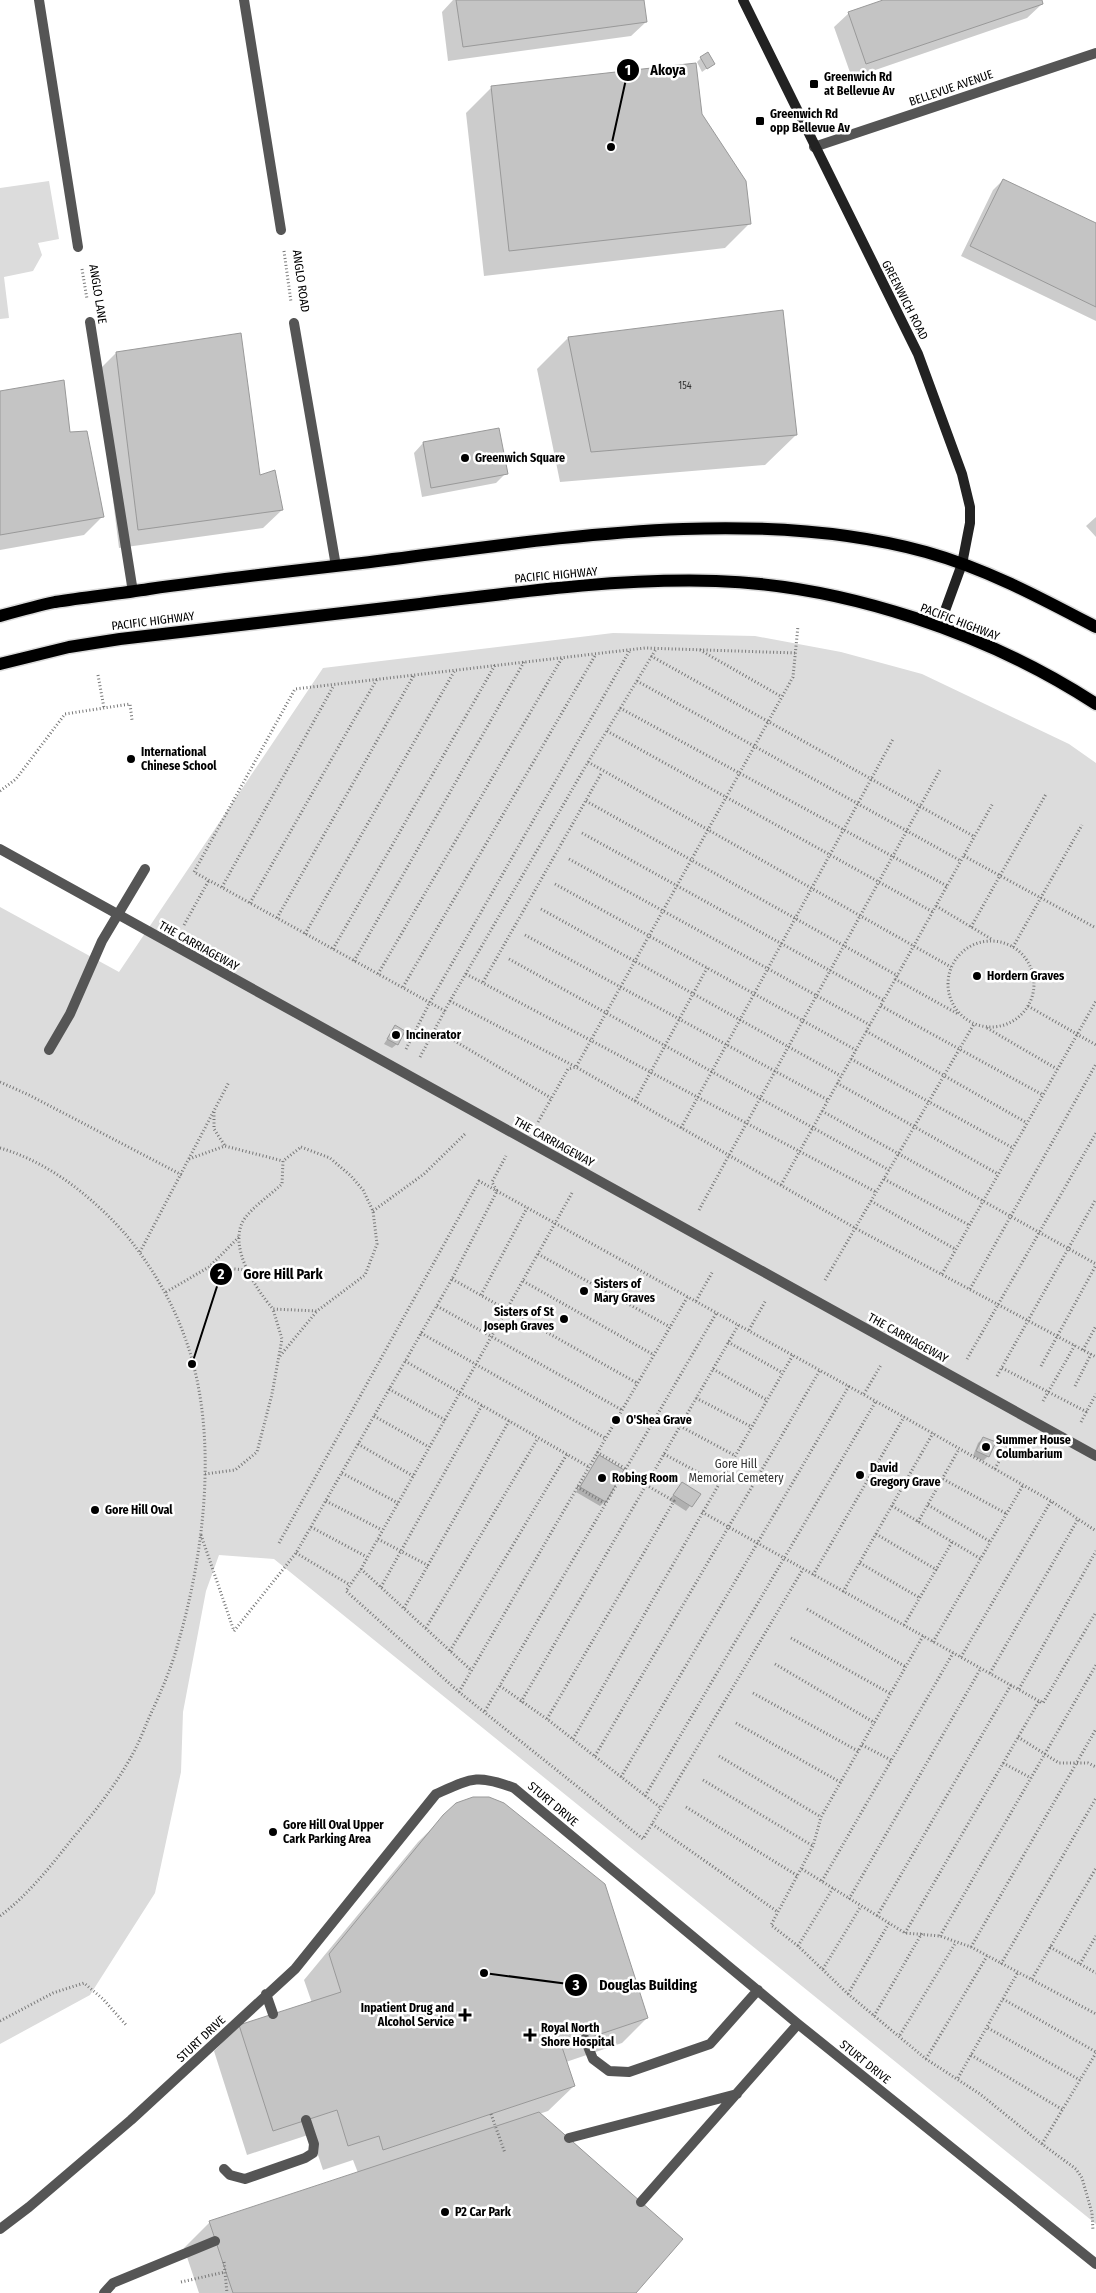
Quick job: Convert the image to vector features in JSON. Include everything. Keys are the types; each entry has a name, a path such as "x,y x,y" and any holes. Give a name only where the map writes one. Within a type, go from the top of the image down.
{"main road":[{"name":"GREENWICH ROAD","path":"743,0 918,354 962,474 970,508 970,523 962,564 939,627"},
{"path":"0,616 52,603 270,572 656,531 757,529 827,534 880,542 927,552 1020,588 1096,627"},
{"name":"PACIFIC HIGHWAY","path":"0,664 69,647 120,639 513,593 591,585 716,581 758,584 803,591 849,599 894,611 1007,655 1096,704"}],"street":[{"path":"39,0 78,247"},
{"path":"244,0 281,230"},
{"name":"BELLEVUE AVENUE","path":"814,147 1096,52"},
{"name":"ANGLO LANE","path":"90,322 133,592"},
{"name":"ANGLO ROAD","path":"294,322 336,566"},
{"name":"THE CARRIAGEWAY","path":"0,849 172,946 1096,1456"},
{"path":"49,1050 70,1014 102,941 145,869"},
{"name":"STURT DRIVE","path":"0,2229 29,2207 131,2120 295,1969 436,1794 467,1780 490,1779 514,1788 798,2024 1095,2263"},
{"path":"585,2039 593,2059 609,2071 629,2072 710,2044 758,1990"},
{"path":"266,1994 273,2014"},
{"path":"641,2202 798,2024"},
{"path":"569,2138 738,2094"},
{"path":"224,2169 230,2175 245,2179 305,2158 313,2153 314,2144 306,2120"},
{"path":"104,2293 113,2282 215,2241"}],"path":[{"name":"ANGLO ROAD","path":"281,230 294,322"},
{"name":"ANGLO LANE","path":"78,247 90,322"},
{"path":"527,1142 568,1069 576,1067 793,677 798,626"},
{"path":"445,1011 194,872 295,689 378,678 656,648 796,653"},
{"path":"409,1076 436,1030 450,1001 656,648"},
{"path":"395,1069 430,1002 630,650"},
{"path":"699,650 782,697"},
{"path":"403,987 597,654"},
{"path":"652,656 975,837"},
{"path":"378,974 562,658"},
{"path":"354,960 524,662"},
{"path":"333,949 495,665"},
{"path":"305,934 455,670"},
{"path":"277,918 414,674"},
{"path":"98,675 104,708"},
{"path":"250,903 378,678"},
{"path":"637,681 754,748 961,861"},
{"path":"222,887 334,685"},
{"path":"0,791 16,779 65,714 130,704 132,720"},
{"path":"620,708 946,886"},
{"path":"607,731 933,912"},
{"path":"681,1128 892,739"},
{"path":"588,762 602,772 914,944 951,967"},
{"path":"687,1230 790,1047 940,770"},
{"path":"483,982 602,772"},
{"path":"971,927 1046,794"},
{"path":"586,801 845,946 974,1024 1001,1026 1014,1021 1028,1006 1032,999 1034,984 1032,970 1025,956 1014,946 995,941 984,941 970,945 958,955 951,967 948,980 949,993 954,1006 961,1015"},
{"path":"781,1185 993,804"},
{"path":"1014,946 1082,824"},
{"path":"582,833 883,1000"},
{"path":"964,856 1096,928"},
{"path":"569,859 870,1025"},
{"path":"172,946 209,880"},
{"path":"555,884 856,1050"},
{"path":"936,906 995,941"},
{"path":"542,909 841,1076"},
{"path":"525,935 828,1100"},
{"path":"509,959 889,1170"},
{"path":"635,1101 707,968"},
{"path":"466,974 876,1192"},
{"path":"450,1001 576,1067 856,1228 1096,1357"},
{"path":"942,1274 1096,1001"},
{"path":"881,1006 1043,1095"},
{"path":"1028,1006 1096,1045"},
{"path":"814,1300 974,1024"},
{"path":"984,1026 1057,1069"},
{"path":"436,1030 552,1098"},
{"path":"866,1031 1027,1123"},
{"path":"851,1058 1013,1148"},
{"path":"970,1289 1096,1064"},
{"path":"0,1082 29,1095 182,1175"},
{"path":"140,1252 229,1082"},
{"path":"837,1083 998,1174"},
{"path":"214,1111 214,1129 225,1146"},
{"path":"822,1111 899,1152 1096,1264 1041,1366"},
{"path":"373,1211 424,1174 483,1118"},
{"path":"955,1379 1096,1133"},
{"path":"498,1191 492,1182 517,1136"},
{"path":"189,1160 225,1146 283,1161"},
{"path":"166,1292 209,1267 239,1236 244,1219 282,1184 283,1161 301,1147 330,1158 351,1176 363,1190 373,1211 377,1244 365,1275 317,1311 279,1356"},
{"path":"0,1148 38,1163 108,1213 140,1252 166,1292 185,1336 198,1386 204,1433 205,1474 201,1534 191,1594 177,1649 131,1757 94,1812 52,1865 0,1916"},
{"path":"583,1173 361,1569 346,1591 459,1692 642,1839 803,1569"},
{"path":"884,1179 969,1225"},
{"path":"279,1543 479,1181 904,1416 1051,1501 1096,1531"},
{"path":"201,1534 234,1631 296,1553 437,1306 498,1191"},
{"path":"986,1396 1096,1199"},
{"path":"871,1201 955,1250"},
{"path":"481,1295 527,1208"},
{"path":"205,1474 235,1470 257,1452 282,1339 273,1309 258,1291 246,1270 239,1236"},
{"path":"696,1301 724,1251"},
{"path":"538,1254 670,1327"},
{"path":"209,1267 246,1270"},
{"path":"452,1279 637,1383"},
{"path":"749,1330 777,1280"},
{"path":"523,1281 654,1355"},
{"path":"459,1692 688,1296"},
{"path":"437,1306 622,1410"},
{"path":"273,1309 317,1311"},
{"path":"485,1711 717,1312"},
{"path":"521,1702 738,1324"},
{"path":"1083,1350 1096,1326"},
{"path":"421,1333 605,1438"},
{"path":"728,1342 782,1373"},
{"path":"864,1394 894,1345"},
{"path":"994,1469 1027,1418 1048,1392 1075,1345"},
{"path":"1075,1386 1091,1354"},
{"path":"572,1739 734,1455 794,1355"},
{"path":"405,1361 589,1467"},
{"path":"1002,1368 1087,1412"},
{"path":"713,1369 767,1400"},
{"path":"595,1756 820,1370"},
{"path":"621,1777 849,1386"},
{"path":"389,1389 445,1420"},
{"path":"1071,1442 1096,1394"},
{"path":"696,1398 752,1427"},
{"path":"645,1796 876,1401"},
{"path":"381,1587 482,1405"},
{"path":"374,1416 429,1447"},
{"path":"814,1575 904,1416"},
{"path":"404,1608 430,1566 509,1421"},
{"path":"680,1426 734,1455"},
{"path":"843,1592 932,1433"},
{"path":"426,1628 538,1438"},
{"path":"358,1444 413,1476"},
{"path":"918,1522 959,1448"},
{"path":"598,1452 626,1469"},
{"path":"450,1650 567,1454"},
{"path":"664,1454 718,1484"},
{"path":"342,1473 398,1503"},
{"path":"943,1479 1007,1514"},
{"path":"547,1719 674,1501 646,1485"},
{"path":"933,1642 1023,1485"},
{"path":"577,1487 606,1504"},
{"path":"326,1501 382,1530"},
{"path":"962,1657 1051,1501"},
{"path":"928,1505 991,1542"},
{"path":"892,1506 981,1559"},
{"path":"702,1512 1043,1703 1096,1612"},
{"path":"990,1673 1078,1519"},
{"path":"311,1527 367,1557"},
{"path":"876,1534 936,1570"},
{"path":"378,1538 430,1566"},
{"path":"904,1626 952,1542"},
{"path":"1019,1689 1096,1551"},
{"path":"296,1553 350,1585"},
{"path":"860,1563 920,1598"},
{"path":"361,1569 472,1670"},
{"path":"807,1609 906,1667"},
{"path":"924,1636 821,1817 813,1846 771,1925 798,1946 848,1994 900,2035 926,2059 958,2078 1076,2169 1082,2178 1092,2213 1095,2263"},
{"path":"791,1638 891,1694"},
{"path":"822,1881 953,1653"},
{"path":"775,1664 875,1723"},
{"path":"940,1936 1096,1665"},
{"path":"849,1898 981,1668"},
{"path":"877,1916 1011,1685"},
{"path":"500,1686 547,1719 661,1808"},
{"path":"753,1693 858,1751"},
{"path":"905,1933 1039,1700"},
{"path":"736,1723 840,1782"},
{"path":"971,1948 1096,1729"},
{"path":"1018,1737 1059,1763 1088,1763 1096,1766"},
{"path":"862,1744 891,1760"},
{"path":"719,1756 821,1817"},
{"path":"1003,1763 1031,1778"},
{"path":"702,1780 813,1846"},
{"path":"1001,1964 1096,1798"},
{"path":"686,1807 798,1876"},
{"path":"652,1824 778,1912"},
{"path":"802,1868 905,1933 940,1936 971,1948 1096,2014"},
{"path":"1032,1980 1096,1868"},
{"path":"798,1946 833,1888"},
{"path":"823,1969 861,1906"},
{"path":"848,1994 889,1923"},
{"path":"874,2016 922,1933"},
{"path":"1080,1964 1096,1936"},
{"path":"900,2035 956,1942"},
{"path":"1050,1948 1096,1973"},
{"path":"926,2059 987,1956"},
{"path":"958,2078 1018,1972"},
{"path":"0,2021 53,1993 84,1983 103,1999 127,2026"},
{"path":"1003,1999 1096,2052 1042,2144"},
{"path":"988,2028 1080,2080"},
{"path":"971,2055 1062,2110"},
{"path":"491,2114 506,2152"},
{"path":"173,2285 224,2272"}],"green space":[{"path":"49,181 59,239 38,243 42,255 33,271 4,277 9,318 0,319 0,188"},
{"name":"Gore Hill Memorial Cemetery","path":"613,633 755,636 841,652 922,674 1069,744 1096,763 1096,2224 274,1559 219,1555 206,1591 183,1712 181,1772 155,1893 90,1995 0,2044 0,907 119,972 323,668"}],"building":[{"path":"456,0 644,0 647,22 463,47"},
{"path":"883,0 1042,0 1043,4 866,64 848,12"},
{"path":"708,52 715,64 707,69 700,57"},
{"path":"696,63 702,114 746,181 751,224 509,251 491,86"},
{"path":"1003,179 1096,223 1096,307 970,246"},
{"path":"783,310 797,435 591,452 568,337"},
{"path":"241,333 260,475 275,470 283,510 138,530 116,352"},
{"path":"64,380 70,432 87,431 104,517 0,535 0,391"},
{"name":"Greenwich Square","path":"499,428 508,474 431,488 423,442"},
{"name":"Incinerator","path":"395,1025 405,1031 398,1045 387,1039"},
{"name":"Summer House Columbarium","path":"983,1437 996,1442 989,1457 976,1451"},
{"name":"Robing Room","path":"599,1455 624,1470 606,1502 580,1487"},
{"path":"682,1482 701,1494 692,1507 673,1495"},
{"path":"473,1797 489,1797 504,1803 605,1884 648,2018 562,2047 575,2086 383,2150 379,2136 348,2146 337,2110 273,2131 239,2025 341,1992 329,1954 443,1815 456,1803"},
{"name":"P2 Car Park","path":"539,2112 683,2239 636,2293 233,2293 209,2221"}],"place":[{"name":"Greenwich Rd at Bellevue Av","path":"814,84"},
{"name":"Greenwich Rd opp Bellevue Av","path":"760,121"},
{"name":"Akoya","path":"611,147"},
{"name":"Greenwich Square","path":"465,458"},
{"name":"International Chinese School","path":"131,759"},
{"name":"Hordern Graves","path":"977,976"},
{"name":"Incinerator","path":"396,1035"},
{"name":"Sisters of Mary Graves","path":"584,1291"},
{"name":"Sisters of St Joseph Graves","path":"564,1319"},
{"name":"Gore Hill Park","path":"192,1364"},
{"name":"O'Shea Grave","path":"616,1420"},
{"name":"Summer House Columbarium","path":"986,1447"},
{"name":"David Gregory Grave","path":"860,1475"},
{"name":"Robing Room","path":"602,1478"},
{"name":"Gore Hill Oval","path":"95,1510"},
{"name":"Gore Hill Oval Upper Cark Parking Area","path":"273,1832"},
{"name":"Douglas Building","path":"484,1973"},
{"name":"Inpatient Drug and Alcohol Service","path":"465,2015"},
{"name":"Royal North Shore Hospital","path":"530,2035"},
{"name":"P2 Car Park","path":"445,2212"}]}
